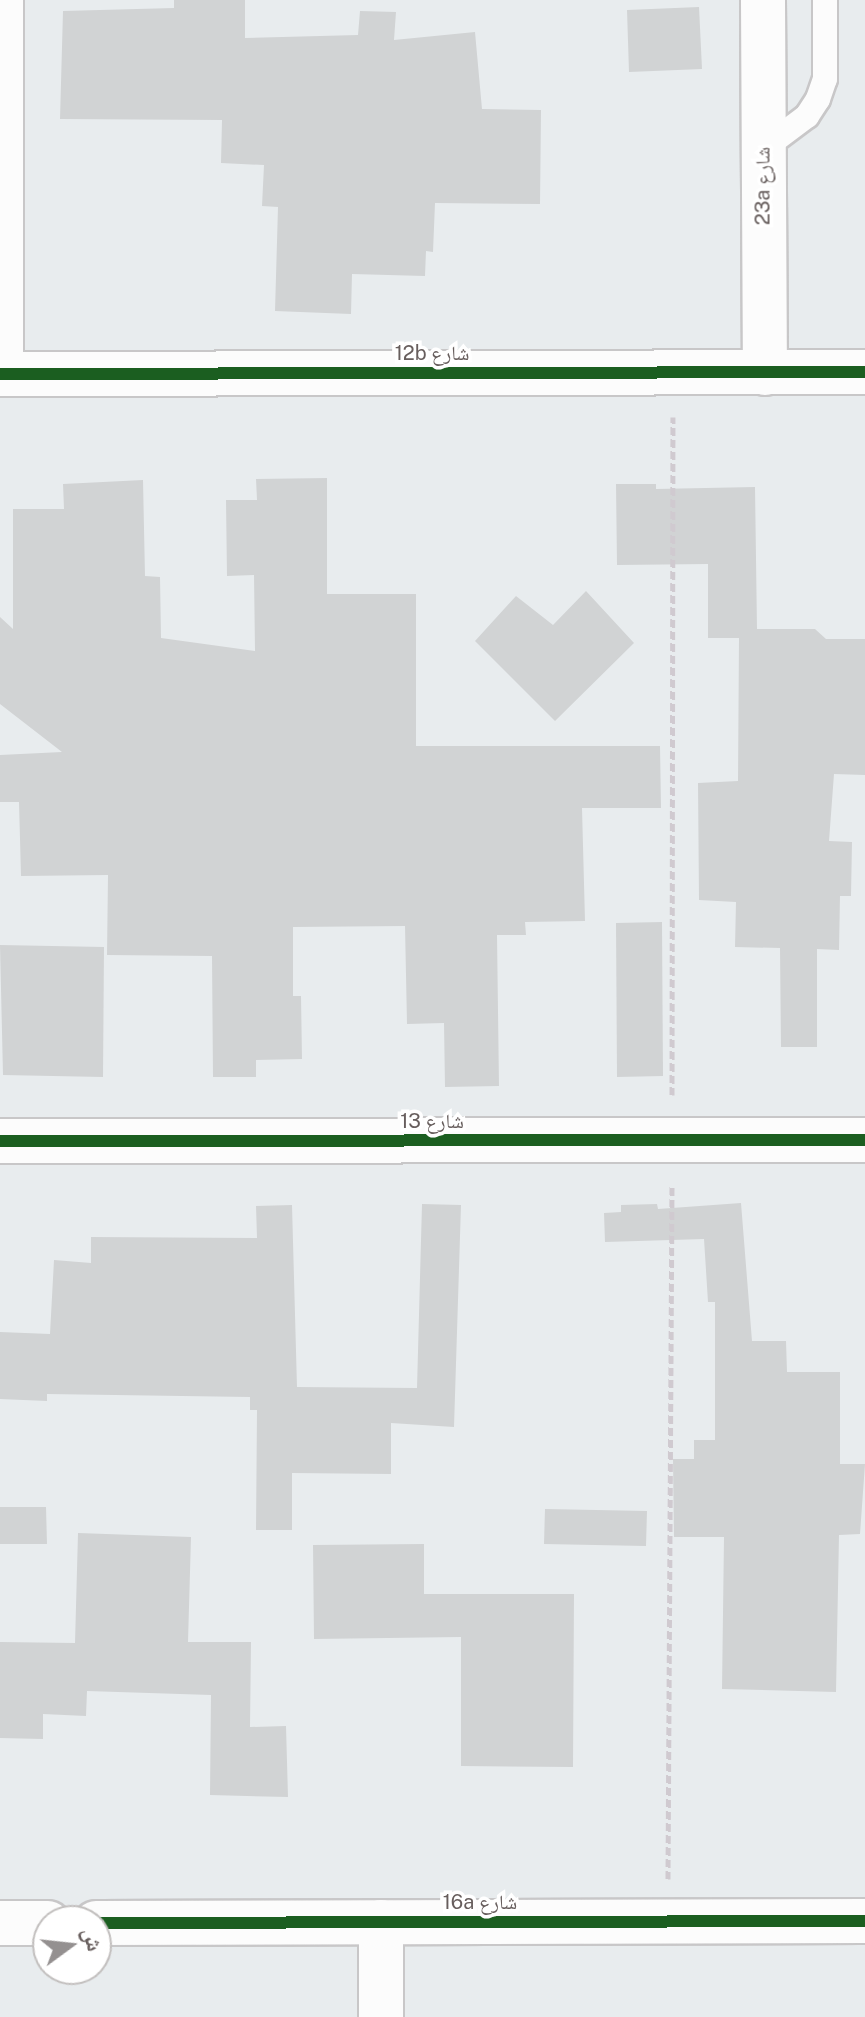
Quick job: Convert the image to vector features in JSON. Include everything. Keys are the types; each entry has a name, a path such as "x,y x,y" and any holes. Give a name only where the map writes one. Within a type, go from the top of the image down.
{"street":[{"path":"0,374 1,0"},
{"name":"23a شارع","path":"763,0 765,373"},
{"name":"12b شارع","path":"0,374 865,372"},
{"name":"شارع 13","path":"0,1141 865,1140"},
{"name":"16a شارع","path":"112,1923 865,1921"},
{"path":"381,1922 381,2017"},
{"path":"0,1923 32,1923"}],"lane":[{"path":"763,149 807,116 818,99 825,79 825,0"}],"building":[{"path":"174,0 245,0 245,38 358,35 360,11 396,12 394,40 475,32 482,109 541,110 540,204 435,203 433,252 426,251 425,276 352,274 351,314 275,311 278,207 262,206 264,165 221,163 222,120 60,119 63,11 174,8"},
{"path":"699,7 702,69 629,72 627,10"},
{"path":"327,478 327,594 416,594 416,746 660,746 661,808 582,808 585,921 525,922 526,935 497,935 499,1086 445,1087 444,1023 407,1024 405,926 293,927 293,996 301,996 302,1059 256,1060 256,1077 213,1077 212,956 107,955 108,875 21,876 19,802 0,802 0,755 62,752 0,704 0,617 13,629 13,509 64,509 63,484 143,480 145,576 160,577 161,638 255,651 254,575 227,576 226,500 257,500 256,479"},
{"path":"616,484 656,484 656,489 755,487 757,629 815,629 826,639 865,639 865,775 834,774 829,841 852,842 851,896 840,896 839,950 817,949 817,1047 781,1047 780,948 735,947 736,902 699,900 698,783 738,781 739,638 708,638 708,564 617,565"},
{"path":"586,591 634,643 555,721 475,641 516,596 553,625"},
{"path":"662,922 663,1076 617,1077 616,923"},
{"path":"0,945 104,947 103,1077 3,1075"},
{"path":"741,1203 752,1341 786,1341 787,1372 840,1372 840,1464 865,1464 860,1534 839,1535 836,1692 722,1689 724,1537 674,1537 673,1459 694,1459 694,1440 715,1440 715,1302 708,1302 704,1239 605,1242 604,1213 621,1212 621,1205 657,1204 658,1209"},
{"path":"422,1204 461,1205 454,1427 391,1423 391,1474 292,1473 292,1530 256,1530 257,1410 250,1410 250,1397 47,1394 47,1401 0,1399 0,1332 50,1334 54,1260 91,1263 91,1237 257,1238 256,1206 292,1205 297,1387 417,1388"},
{"path":"0,1507 46,1507 47,1544 0,1544"},
{"path":"545,1509 647,1511 646,1546 544,1544"},
{"path":"78,1533 191,1537 188,1642 251,1642 250,1727 286,1726 288,1797 210,1795 211,1695 87,1691 86,1716 43,1714 43,1739 0,1738 0,1642 75,1643"},
{"path":"424,1544 424,1594 574,1594 573,1767 461,1766 461,1637 314,1639 313,1545"}],"cycle path":[{"path":"0,374 865,372"},
{"path":"0,1141 865,1140"},
{"path":"112,1923 865,1921"}]}
